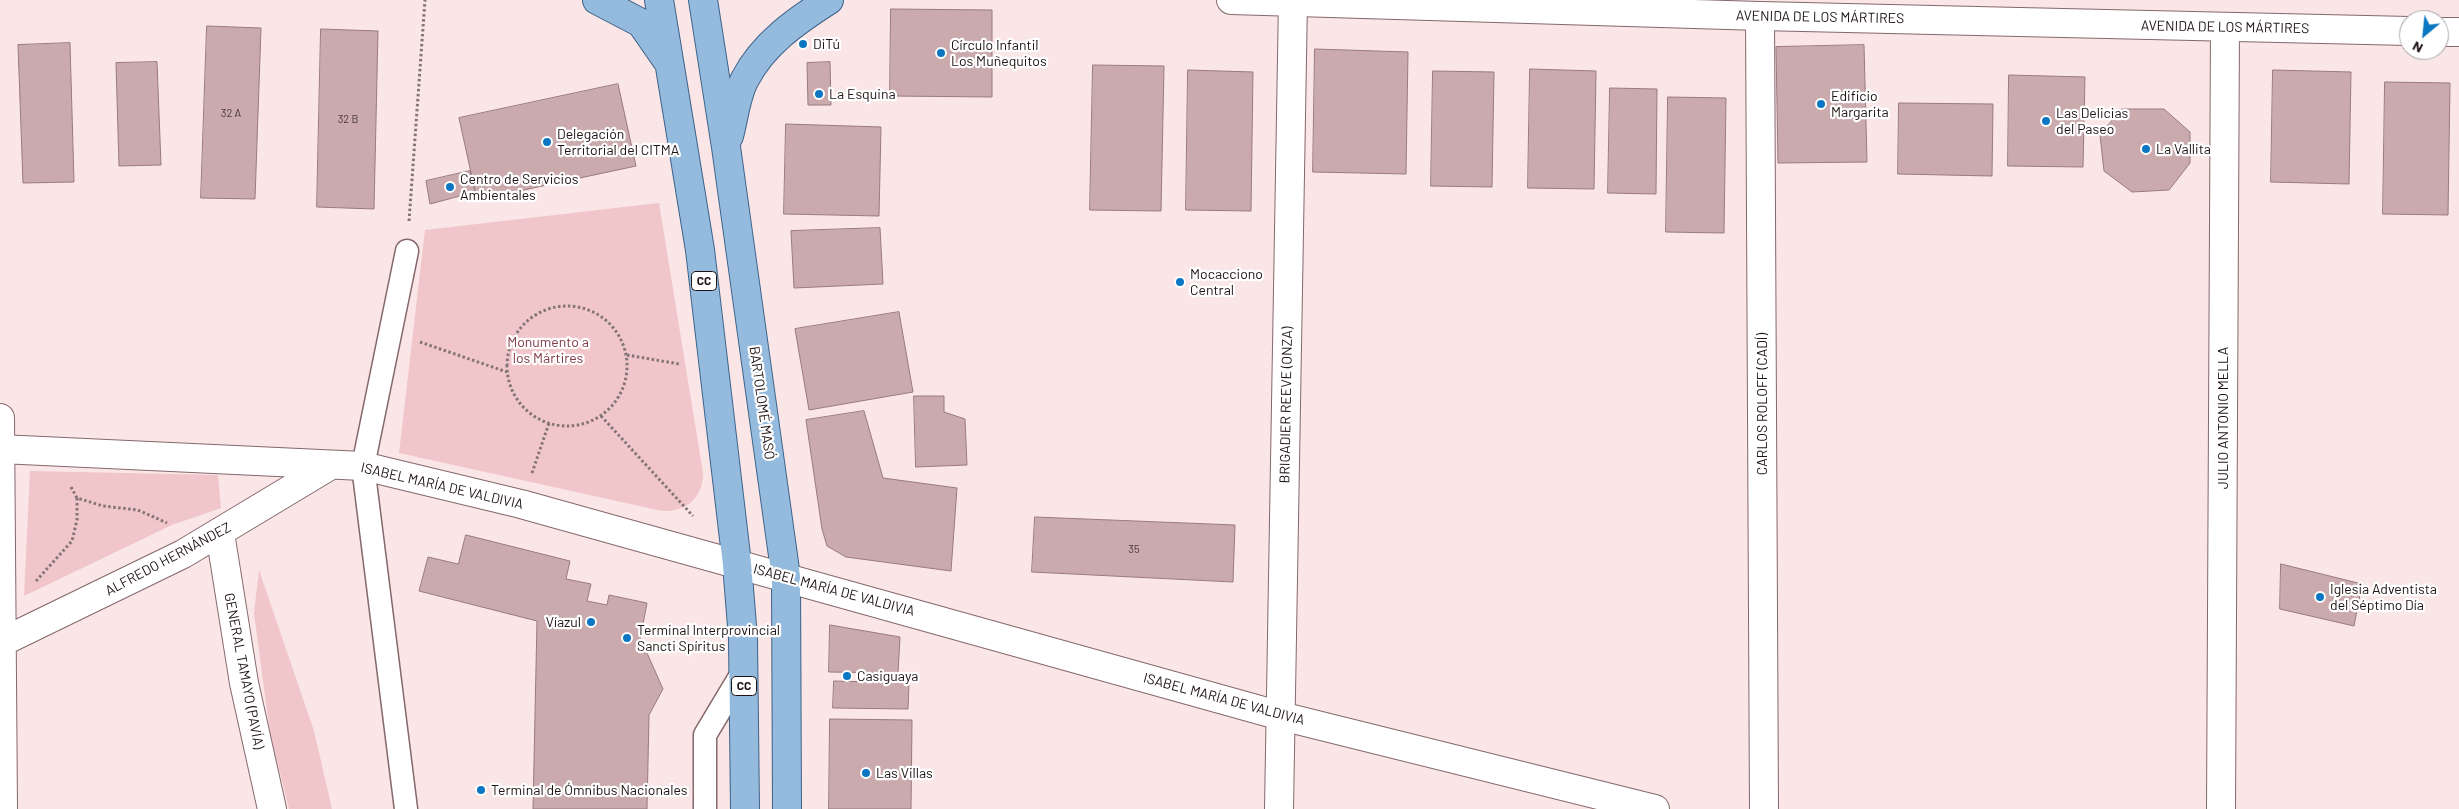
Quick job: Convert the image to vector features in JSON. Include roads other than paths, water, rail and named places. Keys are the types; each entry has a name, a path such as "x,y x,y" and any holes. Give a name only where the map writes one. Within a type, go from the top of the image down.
{"main road":[{"path":"597,0 641,23 670,67"},
{"name":"CC","path":"659,0 700,250 737,564 744,670 745,809"},
{"name":"BARTOLOMÉ MASÓ","path":"703,0 726,147 786,577 787,809"},
{"path":"726,147 744,80 764,51 794,23 829,0"}],"street":[{"name":"AVENIDA DE LOS MÁRTIRES","path":"1231,0 1760,8 2225,28 2399,31"},
{"name":"BRIGADIER REEVE (ONZA)","path":"1279,809 1293,1"},
{"name":"CARLOS ROLOFF (CADÍ)","path":"1760,8 1764,809"},
{"name":"JULIO ANTONIO MELLA","path":"2220,809 2225,28"},
{"path":"0,418 3,809"},
{"name":"ISABEL MARÍA DE VALDIVIA","path":"1,449 363,466 521,504 1281,716 1655,809"},
{"name":"ALFREDO HERNÁNDEZ","path":"1,642 183,554 331,465"},
{"name":"GENERAL TAMAYO (PAVÍA)","path":"220,533 244,683 272,809"}],"lane":[{"path":"406,809 363,466 407,251"},
{"path":"706,809 705,735 744,670"}],"place":[{"name":"DiTú","path":"803,44"},
{"name":"Círculo Infantil Los Muñequitos","path":"941,53"},
{"name":"La Esquina","path":"819,94"},
{"name":"Edificio Margarita","path":"1821,104"},
{"name":"Las Delicias del Paseo","path":"2046,121"},
{"name":"Delegación Territorial del CITMA","path":"547,142"},
{"name":"La Vallita","path":"2146,149"},
{"name":"Centro de Servicios Ambientales","path":"450,187"},
{"name":"Mocacciono Central","path":"1180,282"},
{"name":"Iglesia Adventista del Séptimo Día","path":"2320,597"},
{"name":"Víazul","path":"591,622"},
{"name":"Terminal Interprovincial Sancti Spíritus","path":"627,638"},
{"name":"Casiguaya","path":"847,676"},
{"name":"Las Villas","path":"866,773"},
{"name":"Terminal de Ómnibus Nacionales","path":"481,790"}],"park label":[{"name":"Monumento a los Mártires","path":"548,350"}]}
